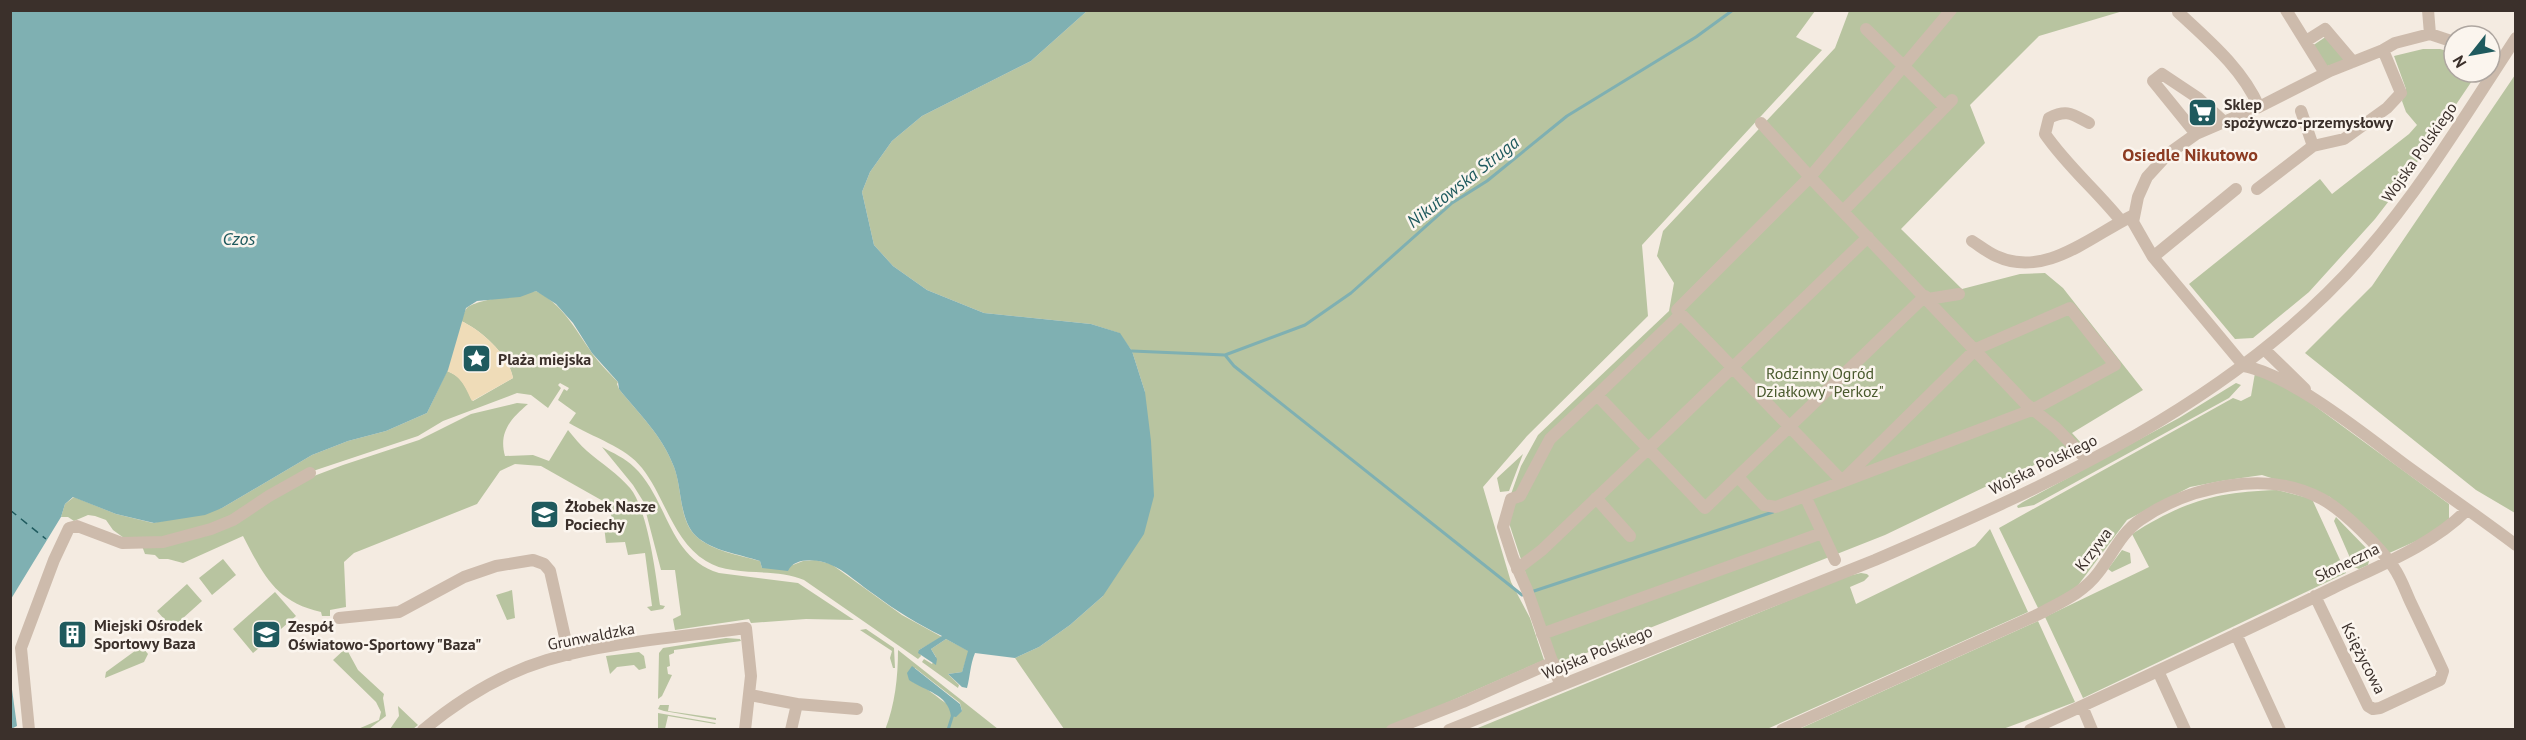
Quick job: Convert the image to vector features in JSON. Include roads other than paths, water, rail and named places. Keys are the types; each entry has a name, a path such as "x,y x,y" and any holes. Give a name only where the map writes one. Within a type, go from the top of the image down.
{"street":[{"path":"1842,481 1677,310 1810,177 1951,10"},
{"path":"2286,10 2325,73"},
{"path":"2428,10 2430,34"},
{"path":"2178,12 2231,63 2250,87 2259,107"},
{"path":"1843,212 1949,103 1904,68 1866,29"},
{"path":"2306,41 2325,29 2352,62"},
{"path":"1972,241 1997,257 2030,263 2058,258 2127,219 2147,177 2168,154 2196,134 2259,107 2325,73 2396,43 2430,34 2442,38"},
{"name":"Wojska Polskiego","path":"2502,53 2516,38"},
{"path":"2258,189 2313,146 2344,139 2386,108 2401,93 2383,50"},
{"path":"2196,134 2153,81 2163,74 2198,98 2224,122"},
{"name":"Wojska Polskiego","path":"1449,729 1875,560 2014,498 2088,461 2174,413 2244,366 2315,306 2380,236 2426,174 2481,84"},
{"path":"2301,111 2313,146"},
{"path":"2089,123 2075,115 2062,112 2049,118 2045,134 2060,155 2127,219 2153,257 2244,366 2259,369 2319,403 2516,545"},
{"path":"1761,123 1926,298 2088,461"},
{"path":"2153,257 2236,189"},
{"path":"1517,569 1542,550 1868,237"},
{"path":"1597,394 1705,508 1926,298 1959,294"},
{"path":"1738,477 1764,505 1770,508 1853,479 2034,409 2115,365 2070,308 1976,349 1842,481"},
{"path":"1560,684 1503,527 1511,499 1520,496 1550,439 1681,314"},
{"path":"2265,350 2319,403"},
{"path":"29,729 22,660 23,641 54,560 69,528 77,526 122,543 163,542 211,529 233,520 310,473"},
{"name":"Krzywa","path":"1782,729 2039,614 2079,592 2097,574 2126,533 2139,521 2166,505 2204,492 2227,486 2262,483 2311,494 2328,503 2348,519 2388,561"},
{"path":"1805,496 1835,560"},
{"path":"1596,498 1630,536"},
{"name":"Słoneczna","path":"2030,729 2158,671 2388,561 2432,537 2467,510"},
{"path":"1542,634 1822,533"},
{"path":"339,618 399,612 464,577 487,568 532,560 544,564 550,571 569,655"},
{"name":"Księżycowa","path":"2315,596 2368,706 2373,709 2380,708 2440,680 2443,671 2395,569 2388,561"},
{"name":"Grunwaldzka","path":"423,729 478,690 544,661 569,655 746,628 750,656 750,695"},
{"path":"2236,634 2280,729"},
{"path":"1392,729 1463,702 1553,662"},
{"path":"2158,671 2186,729"},
{"path":"745,729 750,695 797,704 857,709"},
{"path":"791,729 797,704"},
{"path":"2082,706 2092,729"}],"water":[{"name":"Czos","path":"13,10 1087,11 1031,61 922,116 892,141 870,172 862,192 874,245 893,266 927,290 984,313 1091,324 1120,333 1132,351 1145,392 1151,441 1154,496 1144,534 1103,596 1070,625 1039,647 1015,658 975,653 967,688 962,687 948,674 962,672 968,651 946,639 931,649 937,659 936,665 918,653 919,650 942,636 899,612 835,567 824,562 806,560 795,563 788,571 762,568 760,561 718,549 696,536 687,521 677,475 663,445 619,389 618,382 592,353 573,323 556,304 536,291 520,297 477,301 466,308 448,370 427,413 386,431 348,441 312,455 222,508 205,515 154,523 116,514 73,497 65,504 61,517 11,599 10,13"},
{"path":"912,666 960,704 962,711 956,717 951,716 941,698 909,680 907,673"},
{"path":"11,682 17,726 11,729"}],"waterway":[{"name":"Nikutowska Struga","path":"1132,351 1225,355 1305,325 1351,293 1452,203 1487,181 1567,116 1696,37 1733,10"},
{"path":"1225,355 1234,366 1522,595 1525,594"},
{"path":"1531,592 1773,512"},
{"path":"948,730 953,714"}],"place":[{"name":"Sklep spożywczo-przemysłowy","path":"2203,113"},
{"name":"Plaża miejska","path":"477,359"},
{"name":"Żłobek Nasze Pociechy","path":"544,515"},
{"name":"Miejski Ośrodek Sportowy Baza","path":"73,634"},
{"name":"Zespół Oświatowo-Sportowy \"Baza\"","path":"267,635"}],"district":[{"name":"Osiedle Nikutowo","path":"2190,155"}],"park label":[{"name":"Rodzinny Ogród Działkowy \"Perkoz\"","path":"1820,382"}]}
